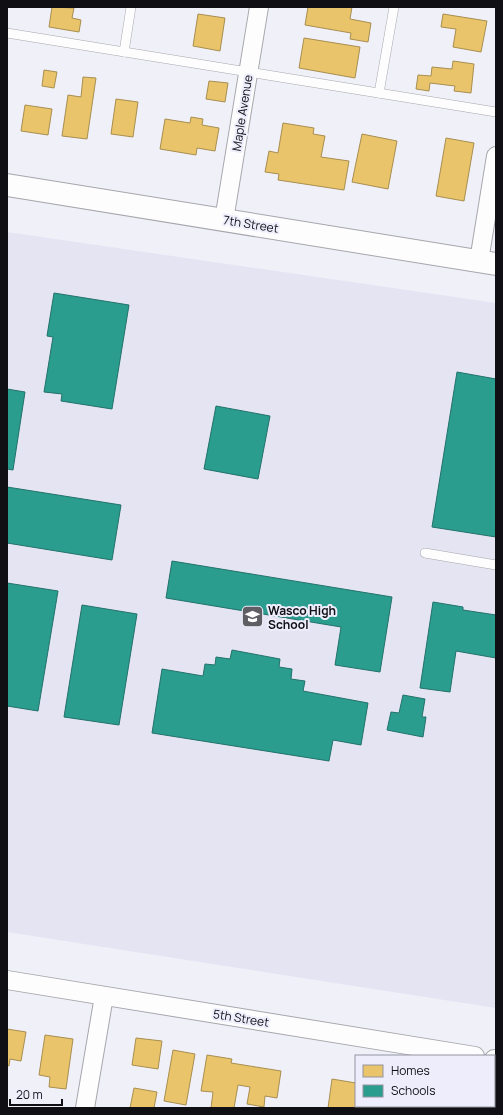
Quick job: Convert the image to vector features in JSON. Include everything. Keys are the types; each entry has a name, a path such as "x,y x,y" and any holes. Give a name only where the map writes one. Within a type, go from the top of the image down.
{"street":[{"name":"Maple Avenue","path":"224,220 259,7"},
{"path":"487,262 496,156"},
{"name":"7th Street","path":"7,185 487,262"},
{"name":"5th Street","path":"7,980 469,1055"},
{"path":"85,1108 104,996"}],"lane":[{"path":"124,52 131,7"},
{"path":"379,93 394,7"},
{"path":"7,33 496,112"},
{"path":"425,553 496,565"}],"shaded area":[{"name":"Wasco High School","path":"7,232 496,303 496,1008 7,932"}],"building: Homes":[{"path":"52,7 74,8 72,18 81,20 79,32 49,27"},
{"path":"308,7 352,7 350,19 371,23 368,42 350,39 351,33 305,25"},
{"path":"198,14 225,18 220,51 193,46"},
{"path":"443,14 487,21 481,52 453,47 456,29 441,27"},
{"path":"304,38 360,47 355,78 299,68"},
{"path":"453,61 474,64 471,93 454,91 455,86 430,83 429,91 416,89 418,75 431,76 432,67 452,69"},
{"path":"44,70 57,72 54,88 42,86"},
{"path":"83,77 96,78 87,139 62,136 68,95 81,97"},
{"path":"209,81 228,83 225,102 206,99"},
{"path":"116,99 138,102 133,137 111,134"},
{"path":"25,105 52,109 48,135 21,131"},
{"path":"191,117 203,119 202,125 219,128 215,151 197,148 196,155 160,149 165,119 190,123"},
{"path":"283,123 314,128 313,134 325,136 321,157 349,161 344,190 278,180 279,174 265,172 269,151 278,153"},
{"path":"362,134 397,141 388,189 352,182"},
{"path":"446,138 474,143 464,201 436,196"},
{"path":"7,1029 26,1032 21,1061 10,1059 9,1066 7,1065"},
{"path":"45,1035 73,1039 66,1089 49,1087 50,1077 39,1075"},
{"path":"136,1038 162,1041 158,1069 132,1065"},
{"path":"173,1050 195,1054 186,1105 164,1101"},
{"path":"207,1055 232,1059 231,1063 281,1071 277,1098 265,1096 264,1107 247,1104 250,1087 238,1085 234,1108 211,1108 213,1092 201,1091"},
{"path":"332,1079 355,1083 355,1107 357,1108 328,1108"},
{"path":"134,1088 157,1092 154,1108 130,1108"},
{"path":"496,1101 496,1108 484,1108 495,1107"},
{"path":"358,1107 393,1107 393,1108"},
{"path":"406,1107 438,1107 438,1108"},
{"path":"448,1107 471,1107 471,1108"}],"building: Schools":[{"path":"54,293 129,305 112,409 61,401 62,394 44,392 53,337 47,336"},
{"path":"457,372 496,379 496,537 432,527"},
{"path":"7,389 25,392 13,470 7,469"},
{"path":"216,406 270,416 258,479 204,469"},
{"path":"7,487 121,505 112,560 7,543"},
{"path":"172,561 392,597 380,672 335,665 341,627 166,598"},
{"path":"7,583 58,591 38,711 7,706"},
{"path":"433,602 463,607 463,610 496,615 496,658 456,651 450,692 420,688"},
{"path":"82,605 137,614 119,725 64,717"},
{"path":"232,650 280,659 279,667 292,669 291,679 305,681 303,691 368,703 361,745 333,740 329,761 152,733 162,669 203,676 205,664 215,665 216,657 230,659"},
{"path":"403,695 425,699 422,717 426,717 423,737 387,730 391,712 399,713"}],"place":[{"name":"Wasco High School","path":"252,617"}]}
